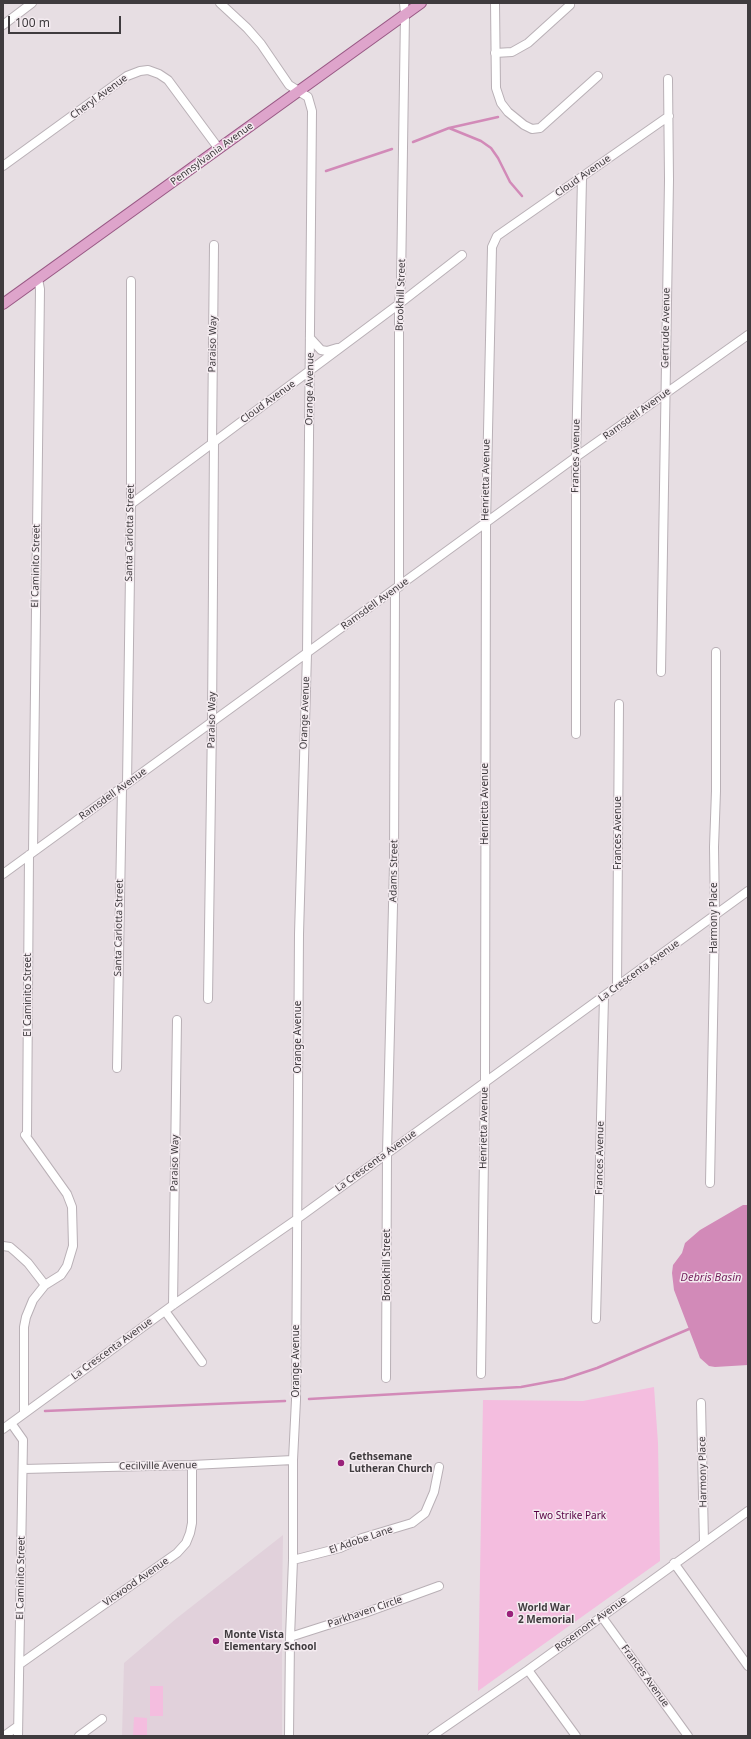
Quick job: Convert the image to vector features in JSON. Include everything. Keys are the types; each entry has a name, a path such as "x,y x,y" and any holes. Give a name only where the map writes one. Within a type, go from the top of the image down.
{"main road":[{"name":"Pennsylvania Avenue","path":"3,304 421,3"}],"street":[{"path":"3,25 32,3"},
{"name":"Orange Avenue","path":"220,3 247,28 276,64 289,85 308,97 312,111 306,654 299,934 296,1400 293,1460 293,1560 290,1637 289,1736"},
{"name":"Brookhill Street","path":"397,588 399,304 402,282 404,3"},
{"path":"495,3 496,88 501,103 508,112 524,125 532,129 540,128 598,76"},
{"path":"495,53 512,52 528,43 570,5"},
{"name":"Cheryl Avenue","path":"3,166 127,76 133,73 148,70 159,74 168,80 219,149"},
{"name":"Gertrude Avenue","path":"661,672 669,180 668,79"},
{"name":"Cloud Avenue","path":"497,236 582,178 668,116"},
{"name":"Frances Avenue","path":"576,734 576,457 582,178"},
{"name":"Henrietta Avenue","path":"481,1374 485,1082 486,524 491,257 492,248 497,236"},
{"name":"Paraiso Way","path":"208,999 212,722 214,245"},
{"name":"Cloud Avenue","path":"131,504 310,371 462,255"},
{"name":"El Caminito Street","path":"24,1414 24,1327 28,1309 45,1285 61,1275 67,1266 73,1246 72,1207 67,1194 26,1134 40,289 38,279"},
{"name":"Santa Carlotta Street","path":"117,1068 131,504 131,281"},
{"name":"Ramsdell Avenue","path":"3,874 486,524 576,457 748,335"},
{"name":"Orange Avenue","path":"310,338 321,350 327,351 341,347"},
{"name":"Adams Street","path":"387,1153 394,864 397,588"},
{"name":"Harmony Place","path":"710,1183 715,916 716,652"},
{"name":"Frances Avenue","path":"617,987 619,704"},
{"name":"La Crescenta Avenue","path":"3,1429 173,1305 297,1219 748,891"},
{"name":"Frances Avenue","path":"596,1318 604,997"},
{"name":"Paraiso Way","path":"173,1305 177,1020"},
{"name":"Brookhill Street","path":"386,1378 387,1153"},
{"path":"3,1246 10,1247 17,1253 45,1285"},
{"path":"165,1311 202,1362"},
{"name":"Harmony Place","path":"701,1403 704,1542"},
{"name":"El Caminito Street","path":"11,1423 23,1440 18,1736"},
{"name":"Cecilville Avenue","path":"23,1469 192,1465 293,1460"},
{"name":"Vicwood Avenue","path":"20,1664 176,1553 186,1543 192,1523 192,1465"},
{"name":"El Adobe Lane","path":"293,1560 340,1548 362,1538 412,1523 425,1513 434,1492 439,1467"},
{"name":"Rosemont Avenue","path":"432,1736 528,1670 674,1563 748,1511"},
{"path":"674,1563 748,1666"},
{"name":"Parkhaven Circle","path":"290,1637 362,1614 439,1586"},
{"name":"Frances Avenue","path":"602,1617 688,1736"},
{"path":"528,1670 576,1736"},
{"path":"79,1736 102,1719"},
{"path":"4,1736 18,1726"}],"shaded area":[{"name":"Monte Vista Elementary School","path":"283,1535 282,1736 122,1736 124,1663 177,1618"}],"green space":[{"name":"Two Strike Park","path":"654,1387 658,1443 660,1561 478,1691 483,1400 583,1401"},
{"path":"150,1686 163,1686 163,1716 150,1716"},
{"path":"134,1717 147,1718 147,1736 133,1736"}],"water":[{"name":"Debris Basin","path":"743,1205 748,1205 748,1365 709,1366 700,1358 674,1290 672,1273 673,1265 682,1253 685,1243 700,1230"}],"waterway":[{"path":"413,142 449,128 498,117"},
{"path":"449,128 481,141 491,148 498,158 510,182 522,196"},
{"path":"326,171 392,149"},
{"path":"309,1399 521,1387 564,1379 597,1368 689,1329"},
{"path":"45,1411 285,1401"}],"place":[{"name":"Gethsemane Lutheran Church","path":"341,1463"},
{"name":"World War 2 Memorial","path":"510,1614"},
{"name":"Monte Vista Elementary School","path":"216,1641"}]}
